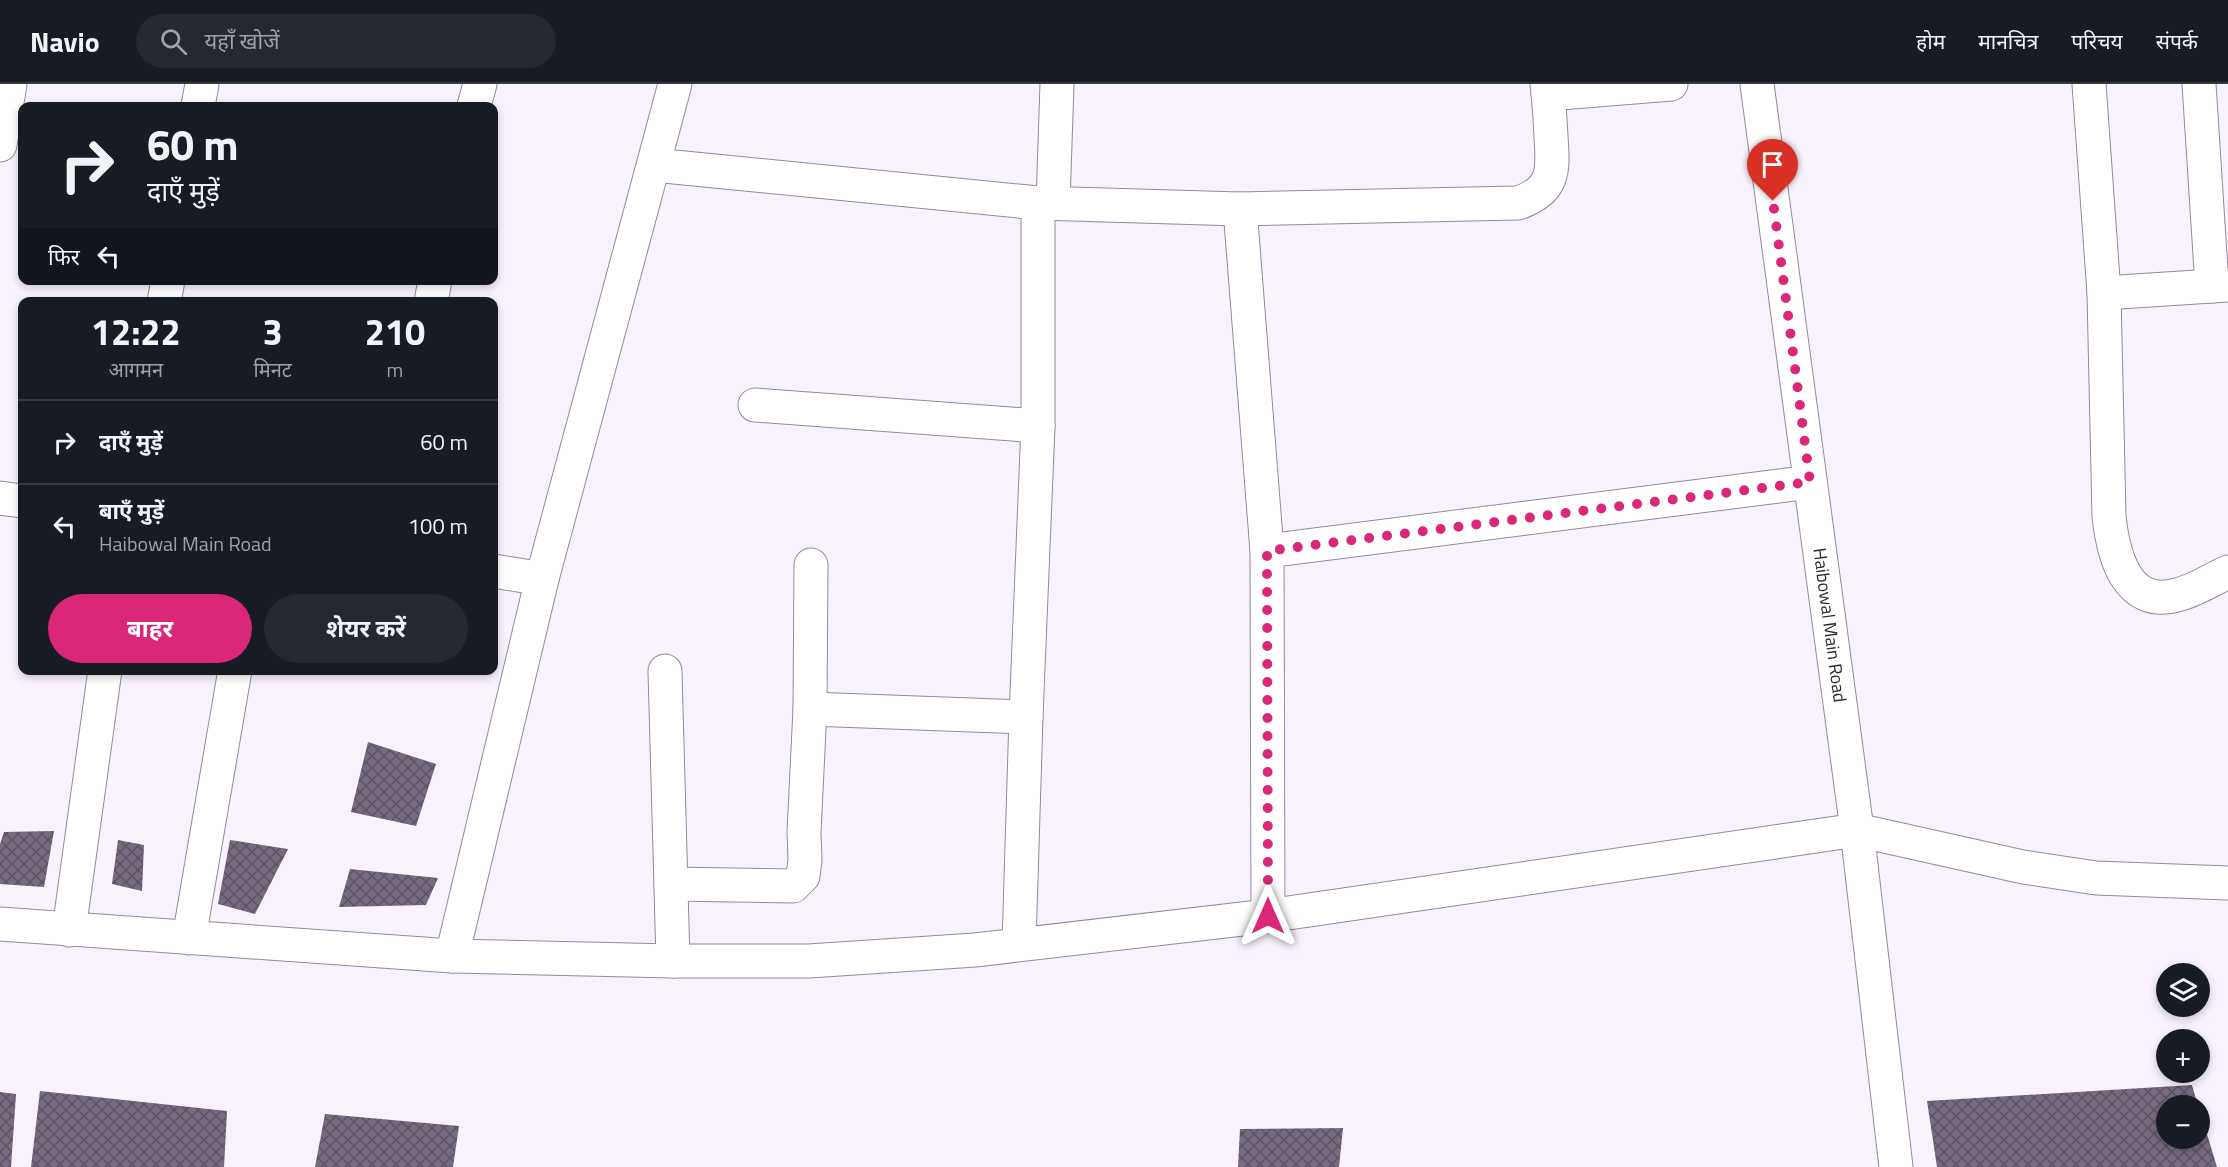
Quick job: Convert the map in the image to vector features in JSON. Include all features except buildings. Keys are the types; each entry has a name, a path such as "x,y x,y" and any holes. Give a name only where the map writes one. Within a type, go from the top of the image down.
{"street":[{"path":"0,145 10,84"},
{"path":"199,102 202,84"},
{"path":"475,102 480,84"},
{"path":"452,956 542,579 675,84"},
{"path":"1020,944 1045,203 1057,84"},
{"path":"654,165 1045,203 1240,209 1518,203 1532,198 1542,190 1553,170 1548,89 1671,84"},
{"name":"Haibowal Main Road","path":"1757,84 1857,830 1896,1167"},
{"path":"2089,84 2104,292 2111,535 2129,583 2142,593 2154,597 2175,596 2228,572"},
{"path":"2104,292 2220,285 2199,84"},
{"path":"1240,209 1267,551 1268,916"},
{"path":"755,405 1038,426"},
{"path":"1267,551 1810,482"},
{"path":"0,498 18,500"},
{"path":"671,885 793,885 803,876 810,709 811,566"},
{"path":"498,572 542,579"},
{"path":"665,671 673,961"},
{"path":"69,930 104,675"},
{"path":"189,938 234,675"},
{"path":"810,709 1026,717"},
{"path":"0,924 452,956 673,961 809,961 975,950 1268,916 1857,830 2023,867 2096,878 2228,883"}],"route":[{"path":"1268,916 1267,551 1810,482 1773,201"}]}
